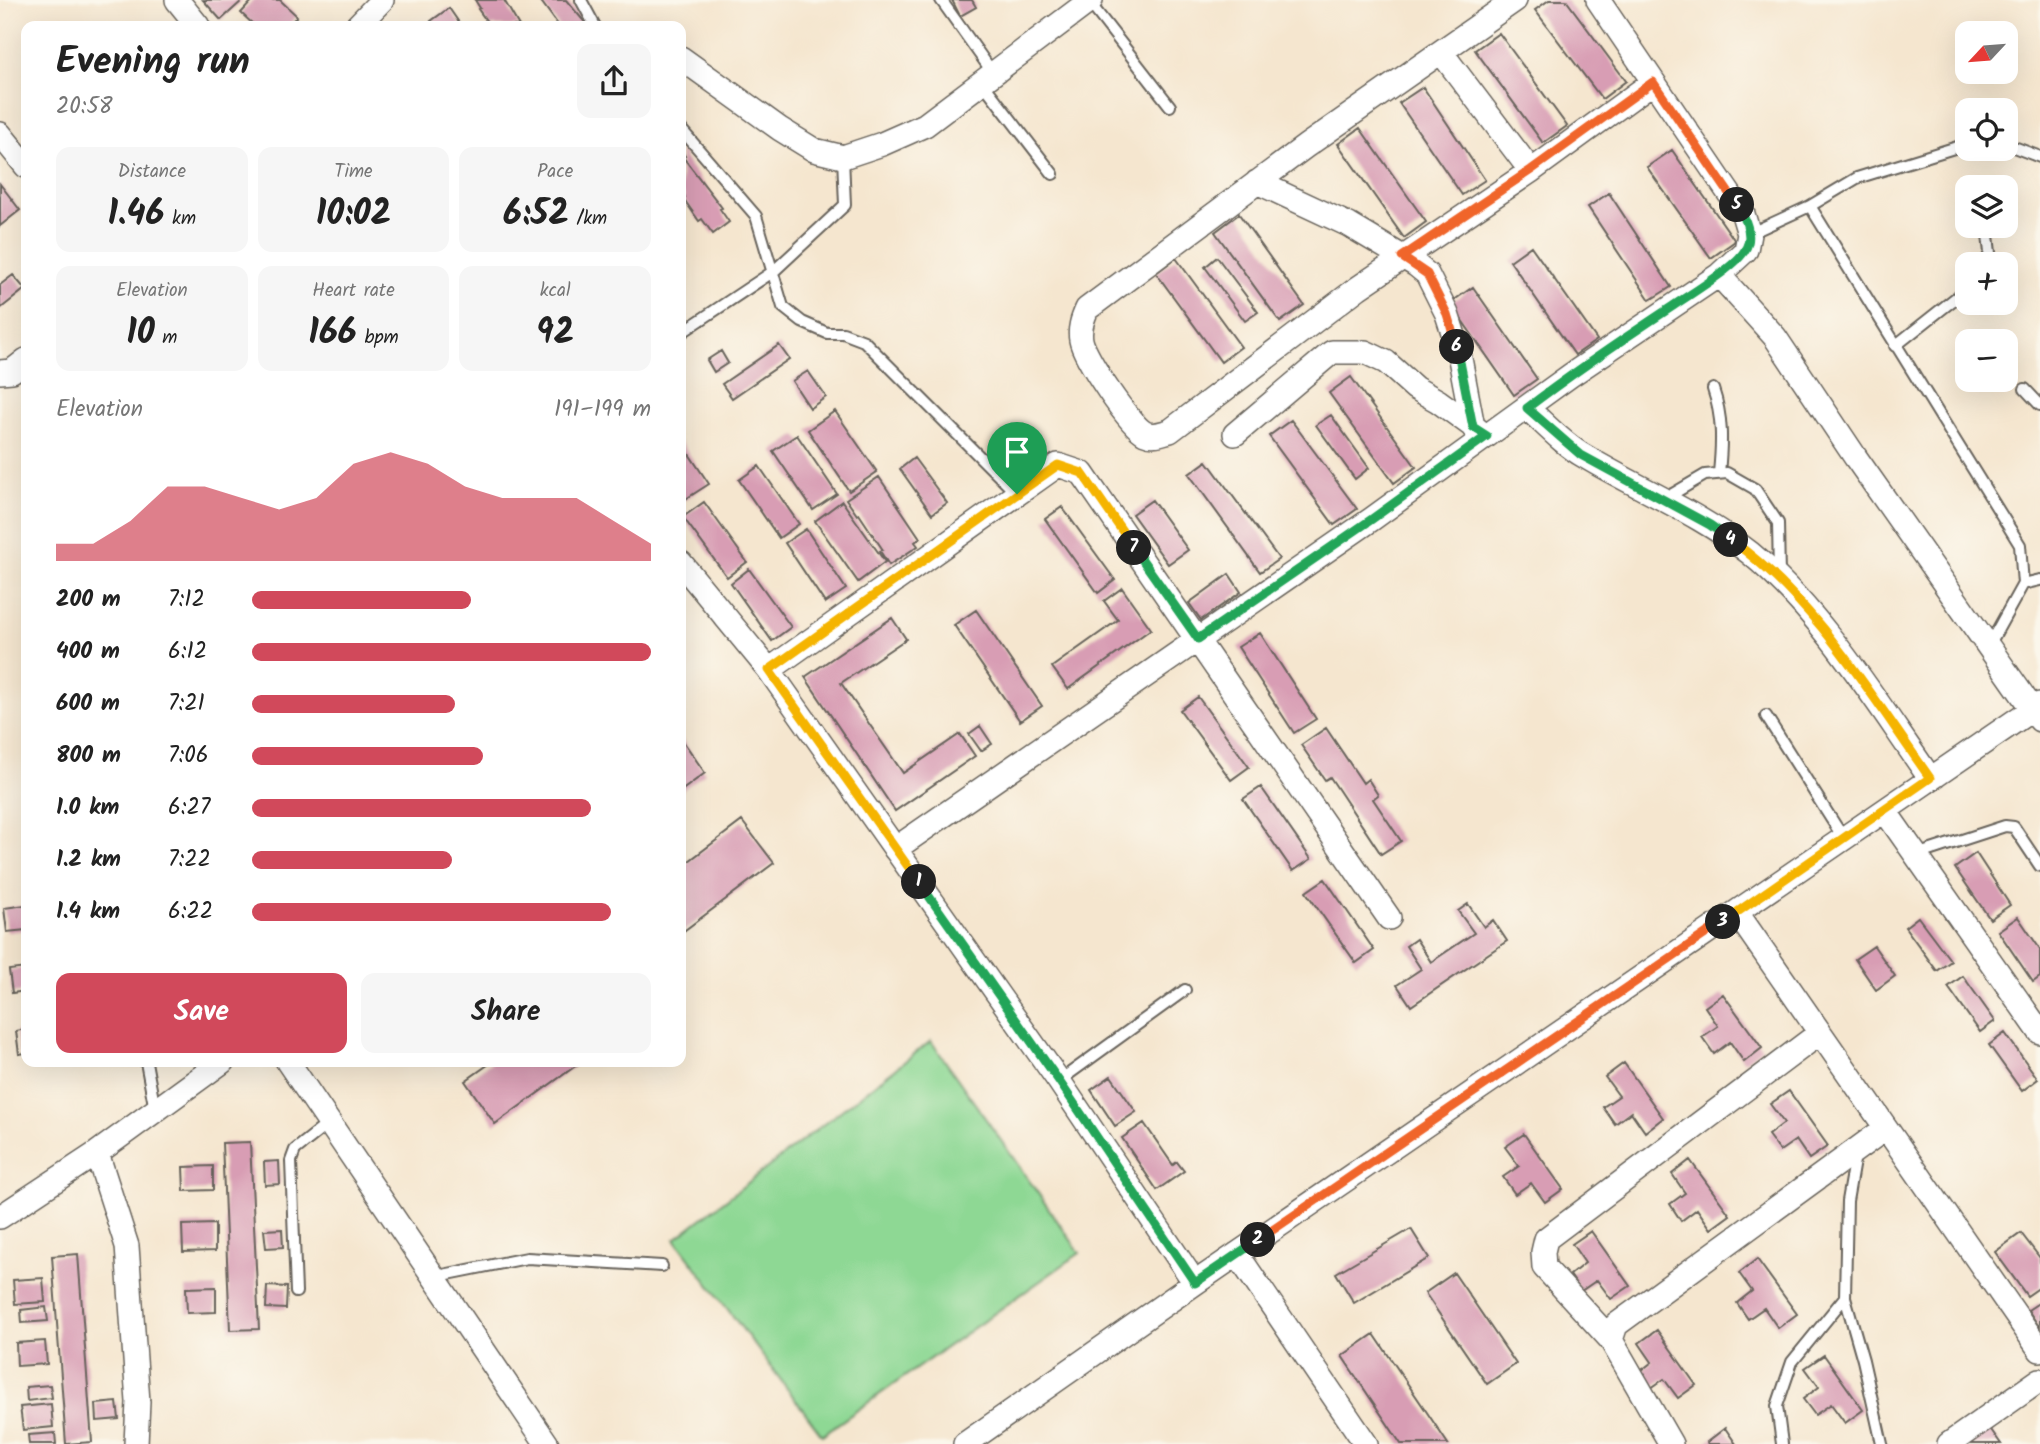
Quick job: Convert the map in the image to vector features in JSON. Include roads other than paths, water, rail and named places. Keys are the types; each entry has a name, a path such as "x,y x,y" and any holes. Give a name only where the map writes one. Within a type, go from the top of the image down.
{"street":[{"path":"177,0 194,21"},
{"path":"362,21 382,0"},
{"path":"1516,0 1257,182 1087,309 1081,324 1081,341 1086,357 1142,432 1154,436 1170,431 1402,257 1531,170 1653,82"},
{"path":"895,849 1372,519 1480,431 1527,408 1571,374 1718,275 1746,250 1749,234 1743,214 1598,0"},
{"path":"686,62 780,130 814,149 843,157 925,125 1090,1"},
{"path":"1441,52 1531,170"},
{"path":"0,134 21,160"},
{"path":"1257,182 1349,225 1427,274 1447,314 1480,431"},
{"path":"965,1444 1930,778 2037,711 1988,647 1775,337 1718,275"},
{"path":"1235,434 1332,352 1365,352 1386,362 1415,388 1480,431"},
{"path":"0,372 12,371 21,364"},
{"path":"1527,408 1581,455 1710,525 1749,553 1779,580 1854,671 1930,778"},
{"path":"769,670 1058,465 1082,473 1389,918"},
{"path":"686,569 769,670 1059,1081 1195,1283"},
{"path":"1885,811 2040,1032"},
{"path":"1737,913 2040,1350"},
{"path":"1671,1444 1611,1340 1544,1267 1542,1252 1546,1240 1820,1033"},
{"path":"0,1217 97,1153 215,1067"},
{"path":"291,1067 547,1444"},
{"path":"1611,1340 1616,1325 1886,1128"},
{"path":"97,1153 127,1246 138,1402 136,1444"},
{"path":"1237,1254 1366,1444"},
{"path":"1949,1444 2040,1380"}],"lane":[{"path":"581,0 593,21"},
{"path":"941,0 988,77 1054,174"},
{"path":"1090,1 1170,106"},
{"path":"686,135 756,216 783,307 802,322 827,333 843,334 864,341 1017,494"},
{"path":"1749,234 1810,206 1857,178 1955,148"},
{"path":"2018,149 2040,157"},
{"path":"686,331 774,271 845,205 843,157"},
{"path":"1810,206 2020,545 2023,584 1988,647"},
{"path":"1895,346 1955,298"},
{"path":"2025,389 2040,405"},
{"path":"1713,390 1720,410 1722,429 1718,473"},
{"path":"1664,499 1705,475 1718,473 1727,473 1755,489 1778,523 1779,580"},
{"path":"2023,584 2040,580"},
{"path":"1766,716 1844,839"},
{"path":"1916,855 2005,826 2014,827 2040,866"},
{"path":"1059,1081 1185,990"},
{"path":"147,1067 155,1110"},
{"path":"296,1292 291,1161 295,1150 329,1123"},
{"path":"1855,1150 1847,1202 1844,1297 1863,1360 1882,1444"},
{"path":"433,1277 527,1258 662,1266"},
{"path":"1782,1444 1777,1406 1792,1362 1844,1297"}]}
